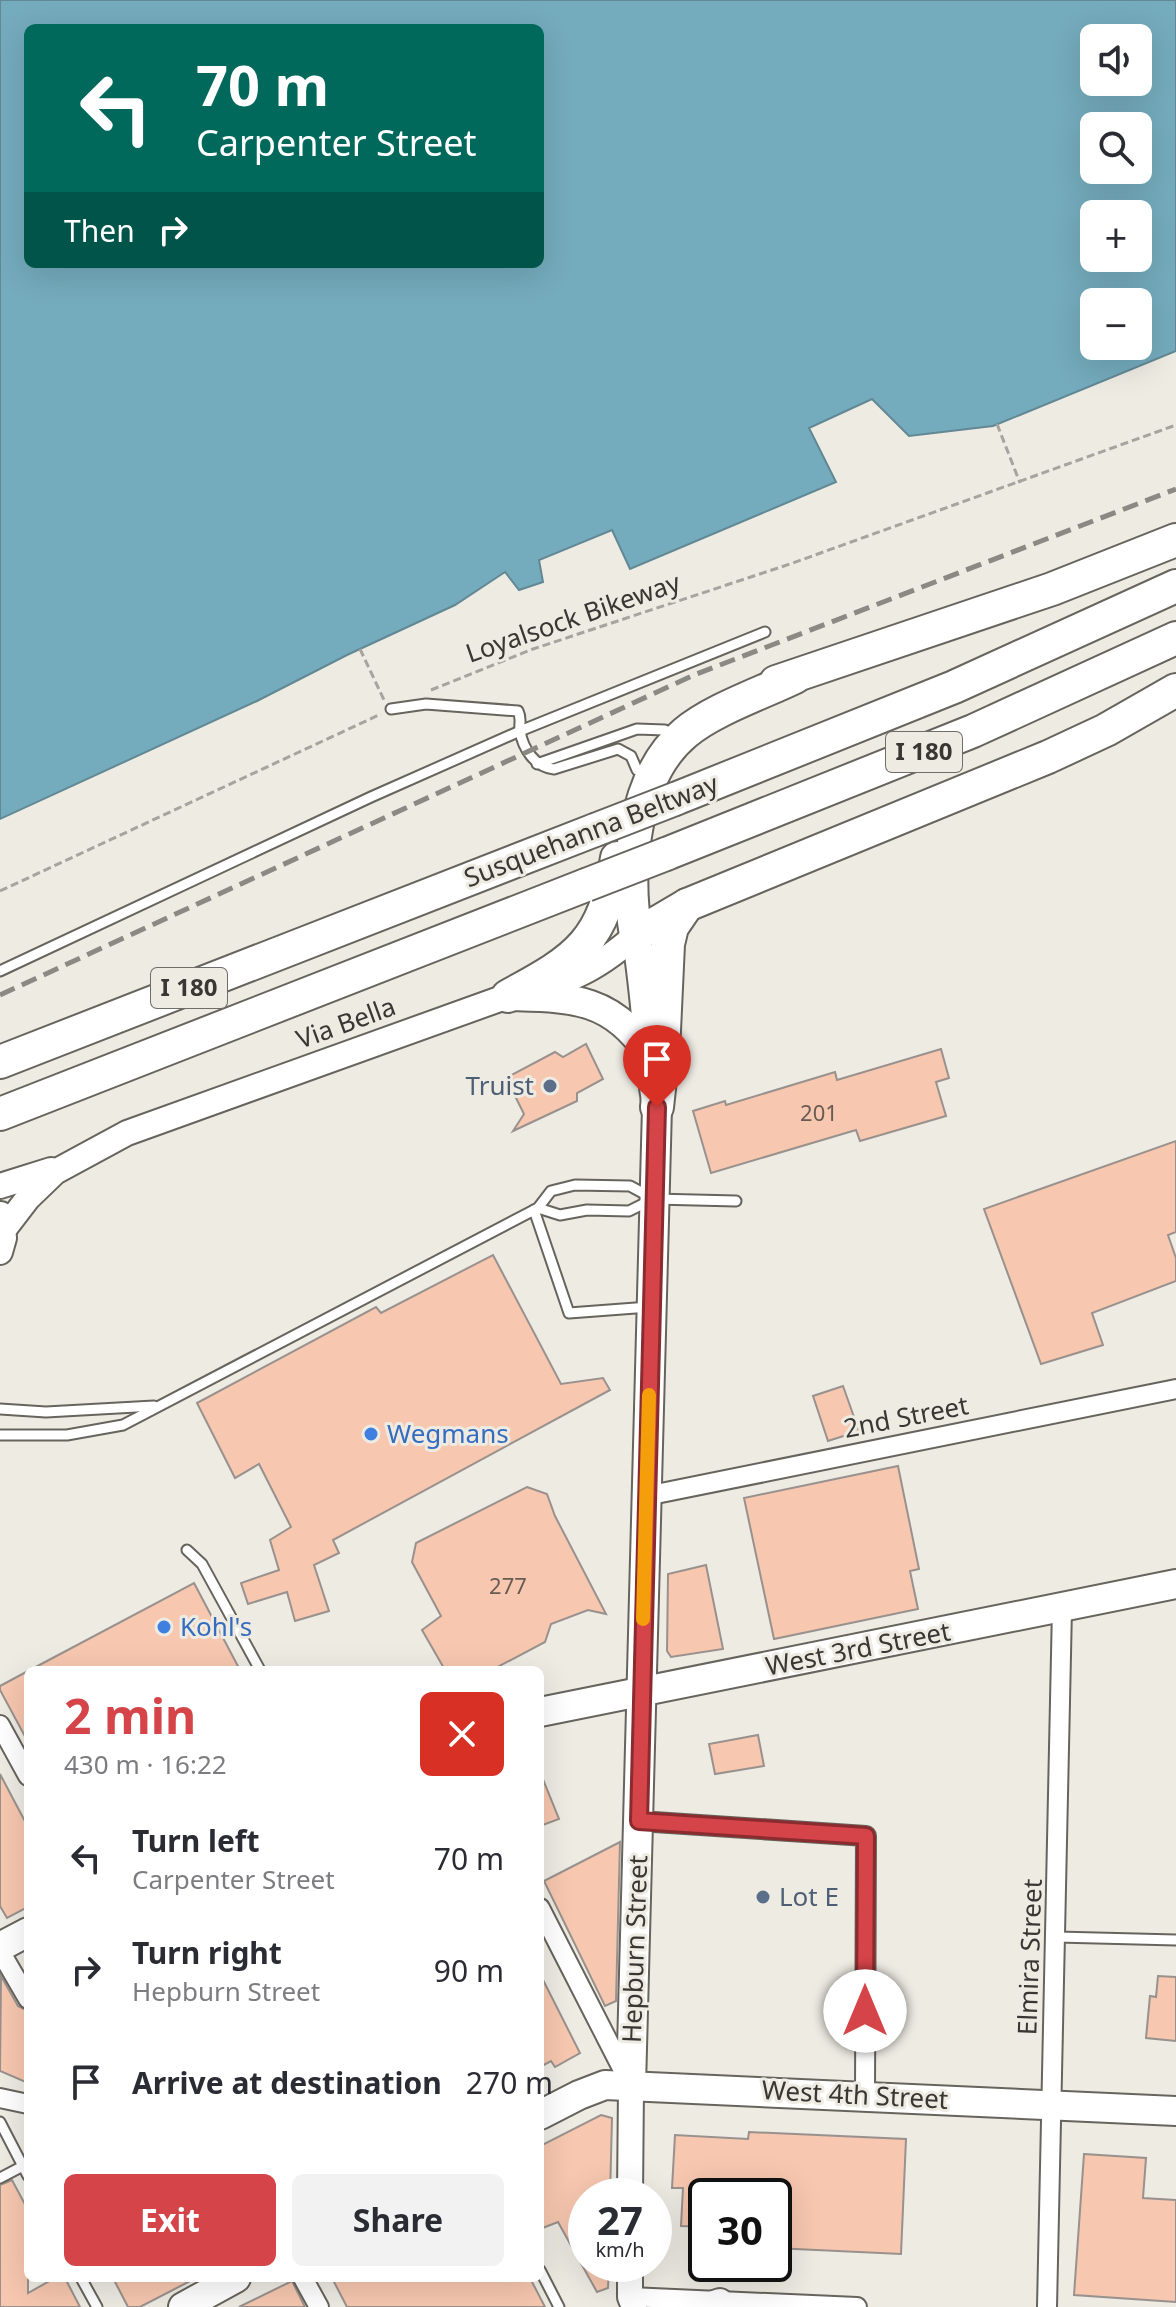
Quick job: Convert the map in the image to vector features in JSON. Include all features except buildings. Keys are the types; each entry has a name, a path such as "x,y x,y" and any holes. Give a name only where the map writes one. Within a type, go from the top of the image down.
{"highway":[{"path":"508,996 571,959 600,924 610,896 627,802 637,770 665,730 690,710 717,697 795,677 1052,589 1176,540"},
{"name":"Susquehanna Beltway","path":"0,1062 954,687 1176,586"},
{"name":"Susquehanna Beltway","path":"0,1114 973,731 1176,638"},
{"path":"795,677 698,724 677,740 659,763 643,805 631,873 630,896 636,935 687,905 1048,757 1176,690"},
{"path":"657,1107 668,944 672,927 687,905"}],"main road":[{"name":"Via Bella","path":"0,1186 71,1161 160,1119 508,996 580,975 605,961 636,935"},
{"name":"Hepburn Street","path":"630,2178 657,1107 636,935"},
{"path":"508,996 565,998 592,1004 628,1026 648,1052"},
{"name":"Via Bella","path":"2,1231 28,1198 71,1161"},
{"name":"West 3rd Street","path":"544,1711 1176,1584"},
{"path":"0,1949 24,1934"},
{"name":"West 4th Street","path":"544,2113 605,2085 1176,2111"},
{"path":"183,2307 229,2282"},
{"path":"628,2304 629,2282"}],"street":[{"name":"2nd Street","path":"646,1496 1176,1389"},
{"name":"Elmira Street","path":"1047,2307 1062,1608"},
{"path":"0,1725 24,1769"},
{"path":"639,1821 866,1836 865,2095"},
{"path":"544,1916 631,2086"},
{"path":"0,1949 24,1992"},
{"path":"0,2098 24,2103"},
{"path":"305,2282 319,2307"},
{"path":"628,2304 857,2307"}],"lane":[{"path":"0,971 371,797 520,731 765,632"},
{"path":"391,709 426,704 518,711 520,731 528,752 537,764 554,769 618,749 631,756 637,770"},
{"path":"537,764 637,729 665,730"},
{"path":"0,1435 67,1435 123,1425 536,1209 551,1191 575,1185 630,1186 654,1199"},
{"path":"536,1209 560,1215 587,1210 629,1211 654,1199 736,1201"},
{"path":"536,1209 569,1313 651,1306"},
{"path":"0,1409 46,1412 131,1409 168,1401"},
{"path":"187,1550 202,1564 258,1666"},
{"path":"1057,1937 1176,1940"},
{"path":"0,2122 23,2166 0,2178"},
{"path":"544,2278 559,2307"},
{"path":"83,2282 97,2307"}],"path":[{"path":"997,424 1020,483"},
{"name":"Loyalsock Bikeway","path":"430,690 533,649 790,564 1176,425"},
{"path":"0,891 391,709 360,649"}],"water":[{"path":"0,0 1176,0 1176,351 993,426 909,436 872,399 809,428 836,482 630,569 612,530 539,560 543,582 519,590 505,572 455,605 257,701 0,819"}],"railway":[{"path":"0,995 694,675 1176,489"}],"slow traffic":[{"path":"643,1619 649,1395"}],"place":[{"name":"Truist","path":"550,1086"},
{"name":"Wegmans","path":"371,1434"},
{"name":"Kohl's","path":"164,1627"},
{"name":"Lot E","path":"763,1897"}],"route":[{"path":"657,1107 639,1821 866,1836 865,2011"}]}
